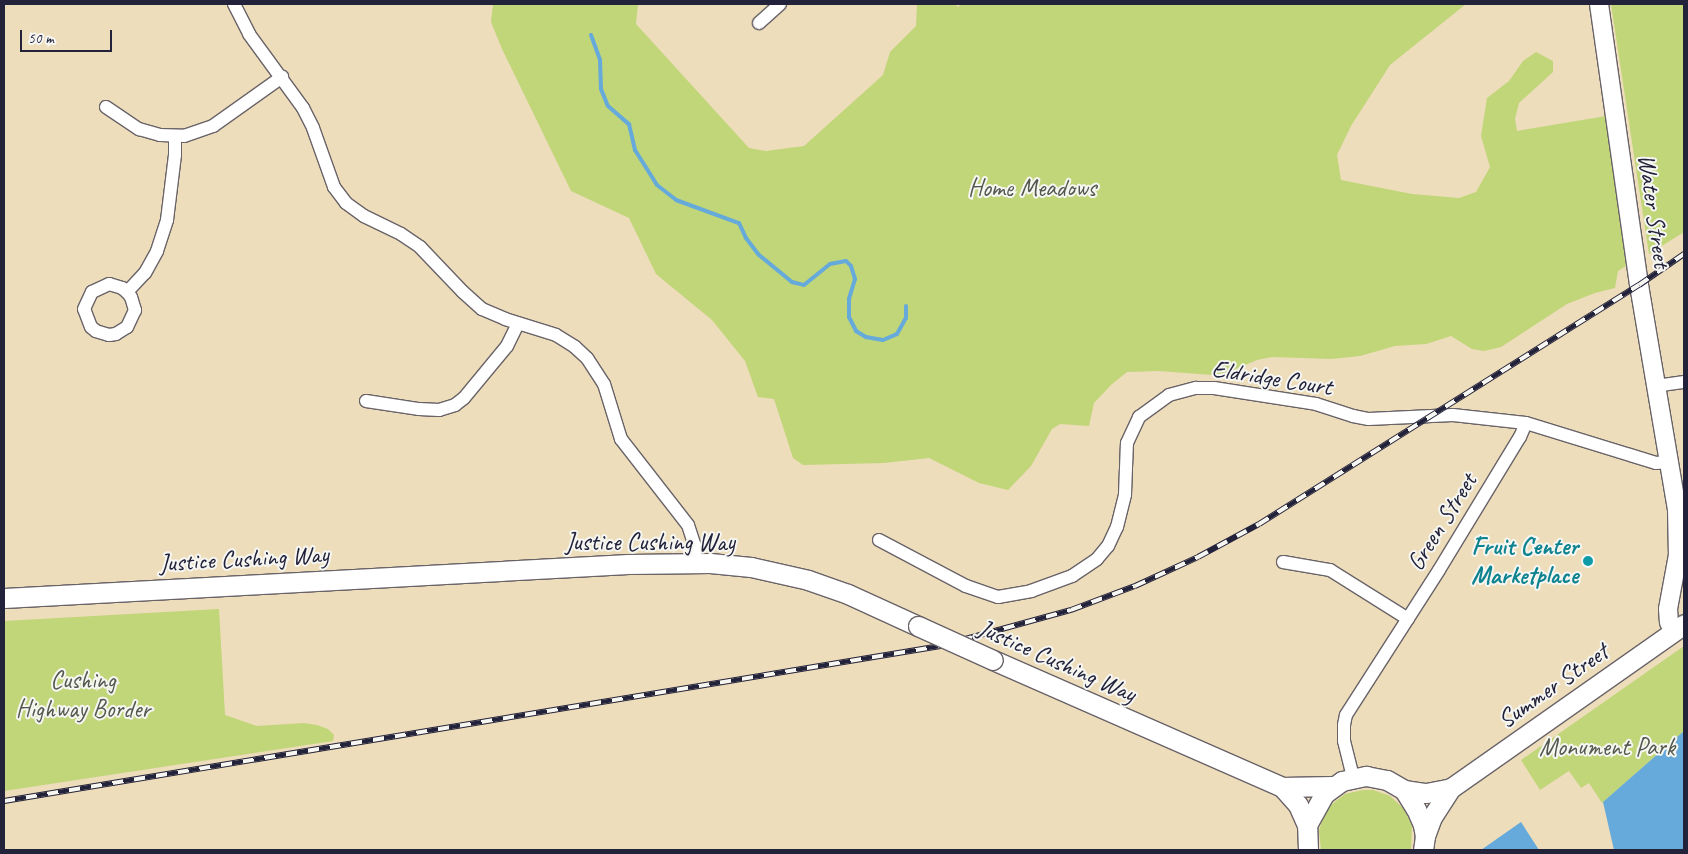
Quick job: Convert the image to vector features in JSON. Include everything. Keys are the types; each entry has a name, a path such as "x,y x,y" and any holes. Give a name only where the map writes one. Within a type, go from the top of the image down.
{"main road":[{"name":"Water Street","path":"1599,4 1655,386 1668,462 1678,483 1676,566 1668,609 1669,622 1679,628"},
{"name":"Justice Cushing Way","path":"4,598 695,562 751,567 808,580 855,597 1282,787 1298,805 1307,825"},
{"name":"Summer Street","path":"1424,843 1432,818 1451,788 1679,628"},
{"path":"1308,850 1307,825 1317,804 1333,786 1353,778 1366,776 1387,780 1404,790 1420,816 1424,843"},
{"name":"Justice Cushing Way","path":"1282,787 1333,786"},
{"name":"Summer Street","path":"1404,790 1426,793 1451,788"}],"street":[{"path":"234,4 249,34 294,94 310,120 330,178 346,203 364,216 415,243 482,309 563,338 581,352 593,365 604,384 621,438 688,525 695,546 695,562"},
{"path":"759,23 780,4"},
{"path":"106,108 139,129 175,136 207,129 282,78"},
{"path":"127,292 150,265 163,236 170,194 175,136"},
{"path":"109,284 116,285 127,292 131,297 135,310 127,327 116,334 109,335 96,331 91,327 84,309 92,292 109,284"},
{"path":"366,401 426,410 445,409 456,405 507,346 518,323"},
{"path":"1655,386 1684,382"},
{"name":"Eldridge Court","path":"879,540 966,586 998,597 1031,591 1072,576 1097,559 1108,546 1117,527 1125,494 1127,443 1139,417 1161,400 1186,390 1214,388 1316,404 1352,416 1369,419 1454,415 1526,423"},
{"path":"1526,423 1656,463 1668,462"},
{"name":"Green Street","path":"1353,778 1344,741 1346,715 1520,438 1526,423"},
{"path":"1283,562 1330,570 1408,619"}],"green space":[{"name":"Home Meadows","path":"493,4 638,4 636,24 749,148 766,151 804,146 883,75 890,52 916,26 917,4 954,4 958,7 961,4 1466,4 1390,65 1351,126 1337,155 1341,180 1412,194 1459,198 1476,192 1490,167 1481,136 1487,98 1509,81 1523,61 1536,52 1553,61 1553,72 1519,103 1515,119 1517,131 1606,116 1626,266 1618,271 1615,288 1595,293 1567,304 1501,347 1484,351 1472,349 1451,336 1426,344 1395,346 1360,356 1331,359 1272,357 1257,360 1229,372 1212,375 1159,371 1127,372 1112,384 1094,403 1089,426 1060,424 1052,429 1031,466 1008,490 979,483 929,458 884,463 803,465 793,458 774,399 758,397 745,361 712,320 656,274 629,218 571,191 502,49 491,22"},
{"path":"1611,4 1684,4 1684,232 1649,254"},
{"name":"Cushing Highway Border","path":"219,609 225,715 257,726 304,723 317,725 328,729 334,735 333,741 4,791 4,621"},
{"name":"Monument Park","path":"1684,646 1684,731 1602,803 1589,783 1581,788 1569,771 1540,790 1521,760"},
{"path":"1373,790 1390,796 1404,809 1412,826 1411,850 1321,850 1319,830 1325,813 1331,805 1345,794"}],"water":[{"path":"1684,731 1684,850 1614,850 1603,802"},
{"path":"1521,822 1539,850 1481,850"}],"waterway":[{"path":"591,35 600,60 601,89 608,106 629,124 635,150 657,185 676,200 739,223 746,238 759,255 792,282 804,285 830,264 846,261 851,266 855,279 849,299 849,317 856,331 866,337 883,340 897,334 906,318 906,306"}],"railway":[{"path":"4,801 940,646 1071,610 1135,586 1198,557 1259,524 1639,285 1684,254"}],"place":[{"name":"Fruit Center Marketplace","path":"1588,561"}]}
